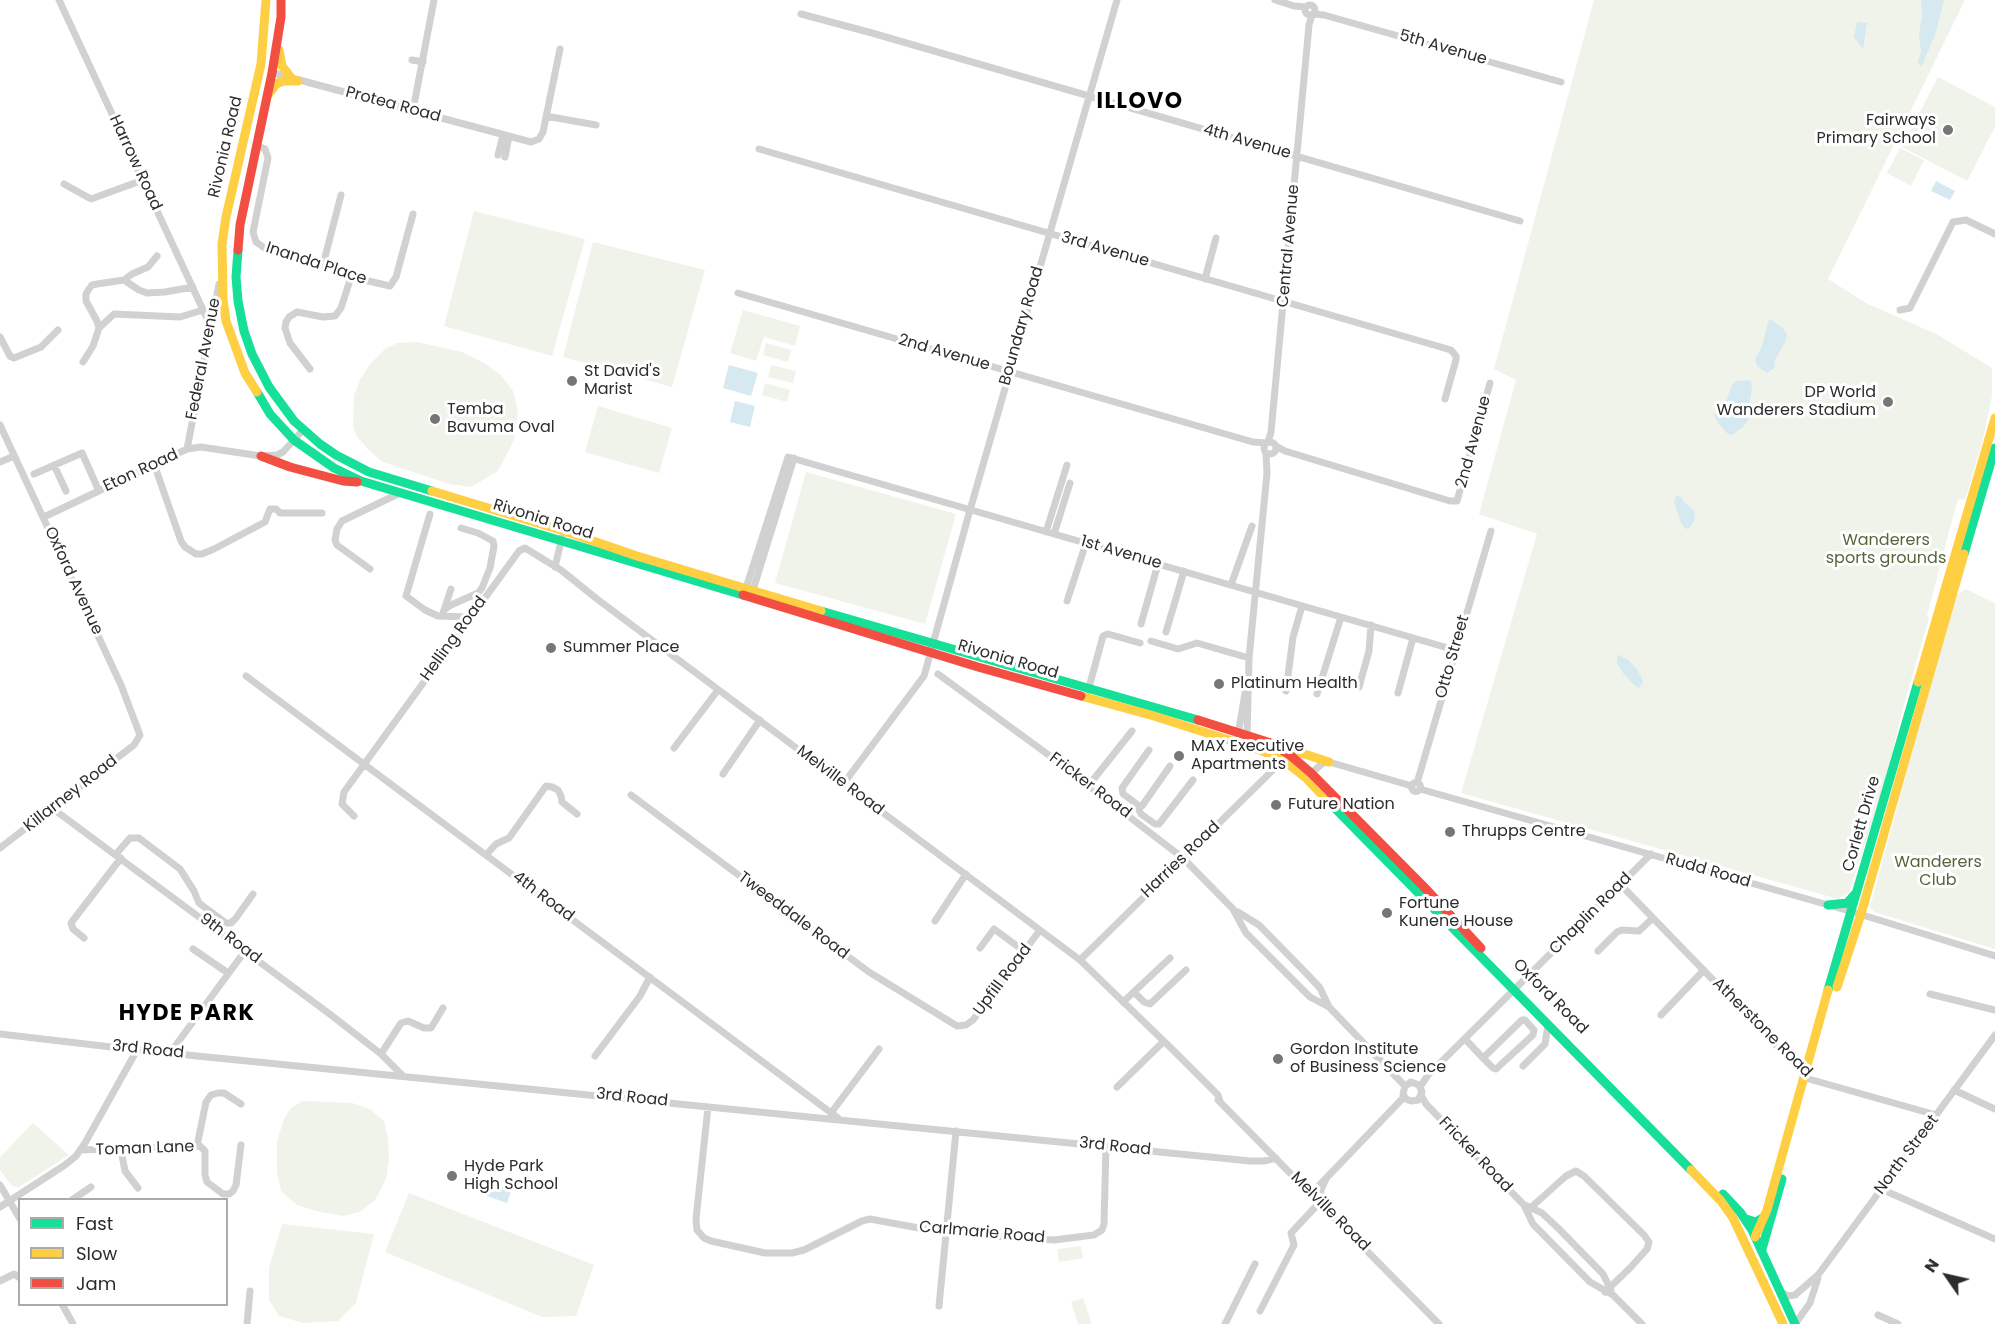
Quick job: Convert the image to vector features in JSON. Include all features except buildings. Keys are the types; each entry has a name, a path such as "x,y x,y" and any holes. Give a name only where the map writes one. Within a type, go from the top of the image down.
{"main road":[{"name":"Rivonia Road","path":"267,0 259,70 226,217 222,268 226,321 245,373 270,414 294,440 334,468 361,482 1242,740"},
{"name":"Rivonia Road","path":"281,0 274,73 255,148 237,250 238,301 244,331 256,363 276,399 303,430 336,455 369,472 565,540 637,556 750,589 932,648"},
{"path":"278,41 280,60 295,80"},
{"path":"265,103 276,84 295,80"},
{"name":"Corlett Drive","path":"1857,913 1861,883 1995,418"},
{"name":"Corlett Drive","path":"1755,1237 1764,1217 1784,1155 1995,448"},
{"path":"336,455 354,470 398,487 401,490 400,493"},
{"path":"261,456 343,482 361,482"},
{"name":"Oxford Road","path":"1242,740 1271,744 1291,756 1516,988 1746,1219 1783,1293 1795,1324"},
{"name":"Oxford Road","path":"1242,740 1271,753 1308,776"},
{"path":"1271,744 1329,762"},
{"path":"1828,904 1847,903 1861,883"},
{"name":"Oxford Road","path":"1516,988 1548,1025 1721,1201 1731,1214 1753,1257 1782,1321"},
{"name":"Corlett Drive","path":"1762,1249 1787,1164 1807,1076"},
{"path":"1746,1219 1756,1222 1764,1217"},
{"path":"1753,1257 1752,1246 1755,1237"}],"street":[{"name":"Harrow Road","path":"59,0 211,327"},
{"path":"413,110 434,0"},
{"name":"Boundary Road","path":"844,783 924,676 1117,0"},
{"name":"5th Avenue","path":"1275,0 1310,8 1324,15 1562,82"},
{"name":"Central Avenue","path":"1242,740 1249,692 1247,685 1249,658 1310,8"},
{"name":"4th Avenue","path":"801,14 1520,221"},
{"path":"423,15 431,16"},
{"path":"560,49 546,117 596,125"},
{"path":"412,60 423,62"},
{"name":"Protea Road","path":"259,70 527,141 535,141 541,136 546,117"},
{"path":"503,154 506,135"},
{"name":"Inanda Place","path":"255,148 265,149 268,153 253,227 254,237 260,246 272,252 343,271 351,277 390,286 396,278 413,214"},
{"name":"3rd Avenue","path":"759,149 1451,350 1456,360 1444,399"},
{"path":"63,184 91,199 143,180"},
{"path":"323,265 341,195"},
{"path":"1900,310 1910,308 1952,224 1966,220 1995,234"},
{"path":"1205,279 1216,238"},
{"path":"83,362 93,346 99,328 98,321 86,301 89,289 92,285 124,280 148,267 157,256"},
{"name":"Federal Avenue","path":"187,449 222,268"},
{"path":"310,369 290,343 285,328 286,322 297,312 323,317 334,316 342,308 351,277"},
{"path":"124,280 139,290 147,292 165,292 193,287"},
{"name":"2nd Avenue","path":"738,293 1450,501 1457,501 1490,383"},
{"path":"99,328 114,314 180,317 203,310"},
{"path":"0,337 10,356 14,358 41,347 58,330"},
{"name":"Oxford Avenue","path":"0,425 121,685 140,729 140,738"},
{"name":"Eton Road","path":"44,517 187,449 201,447 261,456 277,455 283,452 303,430"},
{"path":"34,474 82,453 99,491"},
{"path":"0,462 14,456"},
{"name":"1st Avenue","path":"750,589 791,458 1455,650"},
{"path":"154,464 181,541 185,547 196,554 214,549 265,522 270,509 276,509 280,513 322,513"},
{"path":"54,465 66,491"},
{"path":"1046,531 1067,465"},
{"path":"1054,534 1071,483"},
{"path":"370,569 337,545 335,540 337,529 342,521 400,493"},
{"path":"430,514 406,596 425,610 470,617"},
{"path":"1231,585 1252,526"},
{"path":"443,613 451,605 474,596 482,588 490,568 494,546 488,537 460,528"},
{"name":"Otto Street","path":"1416,786 1491,531"},
{"path":"555,567 565,540"},
{"path":"1067,601 1086,543"},
{"name":"Helling Road","path":"354,816 342,804 342,796 470,617 522,549 529,550 555,567"},
{"path":"1141,624 1158,564"},
{"name":"Melville Road","path":"555,567 1080,960 1218,1095 1220,1101"},
{"path":"1166,632 1184,572"},
{"path":"443,613 451,589"},
{"path":"1286,691 1293,637 1302,606"},
{"path":"1317,694 1341,617"},
{"path":"1359,687 1369,651 1371,626"},
{"path":"1087,693 1105,634 1140,643"},
{"path":"1398,693 1413,638"},
{"path":"1151,641 1178,649 1197,643 1249,658"},
{"name":"Fricker Road","path":"938,674 1089,785 1183,858 1233,909 1246,933 1310,997 1329,1007 1396,1075 1397,1079 1412,1085"},
{"name":"4th Road","path":"246,676 839,1119"},
{"path":"674,748 718,690"},
{"path":"723,774 760,720"},
{"path":"1089,785 1132,731"},
{"name":"Killarney Road","path":"0,848 140,738"},
{"path":"1149,750 1122,788 1123,794 1139,806 1141,814 1155,824 1159,824 1193,780"},
{"name":"Harries Road","path":"1080,960 1282,760"},
{"path":"1308,776 1323,763 1329,762"},
{"name":"Rudd Road","path":"1329,762 1828,904 1995,956"},
{"path":"1139,806 1144,804 1170,766"},
{"path":"486,855 496,844 509,838 546,786 558,790 562,802 577,814"},
{"name":"Tweeddale Road","path":"631,795 869,972 947,1021 961,1026"},
{"path":"1122,811 1130,799"},
{"name":"9th Road","path":"52,808 381,1054 403,1076"},
{"path":"84,938 73,930 71,923 130,838 139,838 180,869 199,903 226,923 231,923 236,918 253,894"},
{"name":"Chaplin Road","path":"1412,1085 1428,1075 1651,854"},
{"path":"935,921 966,874"},
{"name":"Atherstone Road","path":"1621,885 1807,1076 1936,1115"},
{"name":"Fricker Road","path":"1233,909 1259,925 1320,988 1329,1007"},
{"path":"1598,951 1617,932 1639,931 1653,918"},
{"path":"980,948 999,922"},
{"path":"994,929 1024,951"},
{"name":"Upfill Road","path":"961,1026 973,1020 1040,930"},
{"path":"194,949 228,973"},
{"path":"170,1053 245,951"},
{"path":"1123,1002 1170,958"},
{"path":"1134,992 1144,1002 1150,1004 1186,970"},
{"path":"1661,1015 1704,970"},
{"path":"595,1056 640,996 650,977"},
{"path":"1930,994 1995,1010"},
{"path":"381,1054 401,1023 408,1021 424,1028 431,1028 443,1008"},
{"name":"Melville Road","path":"1133,1012 1134,1016 1161,1044 1220,1101 1438,1324"},
{"path":"1465,1039 1483,1058 1493,1068 1498,1069 1533,1035 1534,1030 1525,1020 1521,1020 1483,1058"},
{"path":"1523,1066 1545,1044 1548,1025"},
{"name":"3rd Road","path":"0,1034 137,1050 1264,1161 1286,1168"},
{"name":"North Street","path":"1801,1291 1818,1275 1995,1035"},
{"path":"1117,1087 1161,1044"},
{"path":"831,1113 879,1049"},
{"path":"0,1207 65,1165 80,1150 137,1050"},
{"path":"1311,1194 1396,1107 1406,1099 1419,1098 1412,1085 1403,1091 1406,1099"},
{"path":"1954,1090 1995,1109"},
{"path":"197,1146 206,1102 211,1095 224,1093 241,1104"},
{"name":"Fricker Road","path":"1419,1098 1527,1208 1533,1224 1590,1282 1609,1292 1641,1324"},
{"name":"Carlmarie Road","path":"708,1107 696,1226 704,1238 754,1251 792,1253 810,1248 866,1220 946,1233 1054,1240 1088,1237 1099,1233 1104,1224 1106,1146"},
{"path":"939,1306 956,1131"},
{"name":"Toman Lane","path":"80,1150 202,1147 205,1151 207,1182 223,1194 228,1194 234,1191 236,1185 241,1145"},
{"path":"121,1150 124,1171 138,1188"},
{"name":"3rd Road","path":"1264,1161 1276,1158"},
{"path":"1527,1208 1570,1173 1576,1171 1584,1176 1644,1235 1649,1242 1647,1249 1609,1292"},
{"path":"1260,1311 1294,1245 1291,1233 1320,1203 1321,1190 1326,1179"},
{"path":"0,1185 18,1215"},
{"path":"75,1198 91,1187"},
{"path":"1881,1189 1995,1239"},
{"name":"Fricker Road","path":"1527,1208 1542,1213 1552,1222 1602,1274 1609,1292"},
{"path":"1225,1324 1255,1264"},
{"path":"0,1281 14,1274 18,1277"},
{"name":"North Street","path":"1795,1324 1812,1299 1818,1275"},
{"path":"1783,1293 1792,1296 1801,1291 1807,1291 1812,1299"},
{"path":"248,1324 250,1292"},
{"path":"63,1306 73,1324"},
{"path":"1878,1315 1898,1324"},
{"path":"1772,1324 1782,1321"}],"green space":[{"name":"Wanderers sports grounds","path":"1594,0 1965,0 1828,279 1866,303 1938,335 1992,368 1992,396 1982,443 1965,500 1958,499 1952,520 1927,616 1929,618 1903,708 1884,786 1849,893 1838,899 1461,793 1537,534 1479,514 1516,380 1494,369"},
{"path":"1938,77 1995,107 1995,127 1967,181 1902,147"},
{"path":"1900,148 1924,160 1911,186 1887,173"},
{"path":"474,211 585,239 552,356 444,326"},
{"path":"593,242 705,270 672,387 563,357"},
{"path":"743,310 800,326 795,346 764,337 756,361 730,353"},
{"name":"Temba Bavuma Oval","path":"417,342 462,352 484,363 501,375 513,391 518,411 514,440 498,471 471,487 449,484 383,462 357,437 353,427 354,395 370,364 385,349 397,343"},
{"path":"766,343 791,350 788,362 763,355"},
{"path":"771,365 796,371 793,383 768,377"},
{"path":"765,383 790,390 787,402 762,395"},
{"path":"598,406 672,428 659,473 585,452"},
{"path":"806,472 956,514 925,624 775,583"},
{"name":"Wanderers Club","path":"1966,589 1995,603 1995,949 1874,912 1870,907 1955,595"},
{"path":"303,1101 352,1103 370,1109 384,1121 389,1159 386,1179 375,1200 360,1212 343,1216 316,1211 297,1205 281,1191 277,1172 277,1141 284,1119 291,1108"},
{"path":"33,1123 69,1155 19,1187 12,1186 0,1170 0,1157"},
{"path":"409,1193 594,1265 576,1316 542,1317 385,1252"},
{"path":"282,1224 374,1234 356,1303 338,1321 303,1323 279,1316 269,1300 269,1268"},
{"path":"1081,1246 1083,1258 1059,1262 1057,1249"},
{"path":"1083,1298 1092,1324 1078,1324 1071,1302"}],"shaded area":[{"path":"1921,0 1944,0 1936,32 1922,66 1918,61 1921,52 1919,34 1922,15"},
{"path":"1857,22 1867,23 1863,49 1854,37"},
{"path":"1936,181 1955,191 1950,200 1931,191"},
{"path":"1769,319 1783,328 1787,335 1775,360 1774,368 1767,373 1757,366 1755,360 1762,346"},
{"path":"729,365 758,373 751,396 723,388"},
{"path":"1737,381 1751,381 1752,389 1750,417 1744,426 1732,435 1728,434 1714,415 1726,402 1732,385"},
{"path":"735,401 755,406 750,427 730,422"},
{"path":"1676,496 1681,497 1694,510 1695,520 1689,528 1686,529 1682,525 1674,503"},
{"path":"1619,655 1637,669 1643,681 1638,688 1617,664"},
{"path":"492,1181 512,1188 507,1203 487,1196"}],"traffic: fast":[{"path":"238,250 236,277 244,331 252,354 269,387 294,421 336,455 369,472 432,491"},
{"path":"257,392 270,414 294,440 334,468 361,481 743,595"},
{"path":"1964,554 1995,448"},
{"path":"821,611 1198,720"},
{"path":"1828,990 1918,682"},
{"path":"1323,796 1691,1170"},
{"path":"1828,905 1847,903 1856,893"},
{"path":"1762,1249 1782,1179"},
{"path":"1723,1194 1740,1212 1752,1230 1795,1324"},
{"path":"1746,1219 1756,1222 1764,1217"}],"traffic: slow":[{"path":"257,392 245,373 226,321 223,299 222,244 226,217 261,64 266,0"},
{"path":"279,50 282,66 292,79"},
{"path":"269,94 276,84 283,81 298,81"},
{"path":"1918,682 1995,418"},
{"path":"432,491 821,611"},
{"path":"1837,987 1861,914 1964,554"},
{"path":"1081,696 1154,716 1260,750 1283,760 1306,778 1323,796"},
{"path":"1286,748 1329,762"},
{"path":"1755,1237 1767,1210 1828,990"},
{"path":"1691,1170 1721,1201 1733,1218 1783,1324"}],"traffic: jam":[{"path":"238,250 240,225 272,73 281,17 281,0"},
{"path":"261,456 290,467 343,481 357,482"},
{"path":"743,595 1081,696"},
{"path":"1198,720 1271,743 1291,756 1311,773 1428,891 1481,948"}],"place":[{"name":"Fairways Primary School","path":"1948,130"},
{"name":"St David's Marist","path":"572,381"},
{"name":"DP World Wanderers Stadium","path":"1888,402"},
{"name":"Temba Bavuma Oval","path":"435,419"},
{"name":"Summer Place","path":"551,648"},
{"name":"Platinum Health","path":"1219,684"},
{"name":"MAX Executive Apartments","path":"1179,756"},
{"name":"Future Nation","path":"1276,805"},
{"name":"Thrupps Centre","path":"1450,832"},
{"name":"Fortune Kunene House","path":"1387,913"},
{"name":"Gordon Institute of Business Science","path":"1278,1059"},
{"name":"Hyde Park High School","path":"452,1176"}],"district":[{"name":"ILLOVO","path":"1140,102"},
{"name":"HYDE PARK","path":"187,1014"}]}
